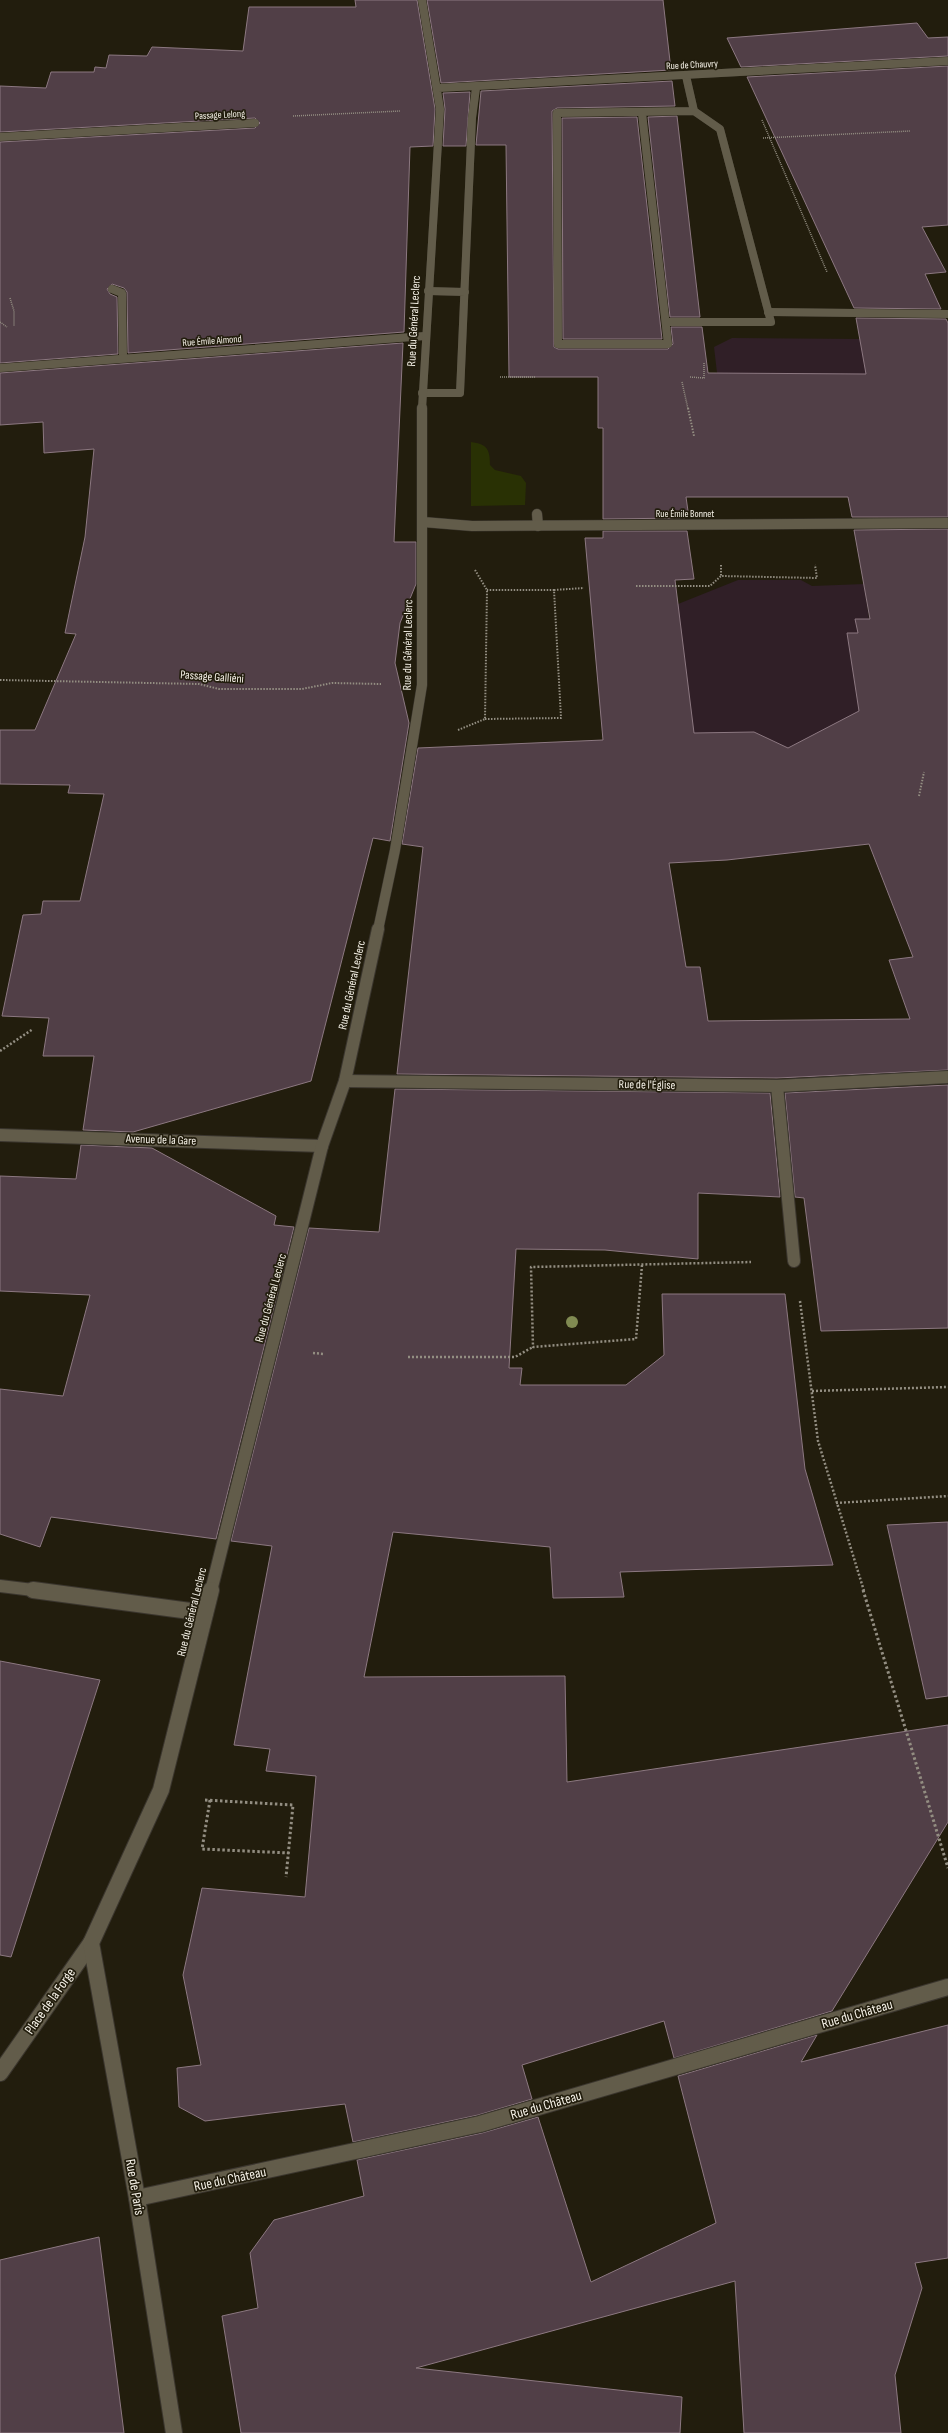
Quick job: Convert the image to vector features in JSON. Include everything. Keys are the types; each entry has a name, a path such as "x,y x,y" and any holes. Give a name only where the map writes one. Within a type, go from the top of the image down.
{"street":[{"name":"Rue du Général Leclerc","path":"91,1943 162,1790 322,1146 345,1081 395,850 422,685 422,393 425,371 425,336 440,109 438,88 422,0"},
{"name":"Rue de Chauvry","path":"438,88 476,88 948,61"},
{"path":"686,76 694,111"},
{"path":"422,393 460,393 472,118 476,88"},
{"path":"642,113 667,322 668,344 558,344 558,113 642,113 694,111 720,129 771,322 667,322"},
{"name":"Passage Lelong","path":"0,137 255,123"},
{"path":"112,289 122,293 123,358"},
{"path":"428,291 465,292"},
{"path":"768,312 948,314"},
{"name":"Rue Émile Aimond","path":"0,368 425,336"},
{"path":"537,514 538,526"},
{"name":"Rue Émile Bonnet","path":"423,522 472,526 948,523"},
{"name":"Rue de l'Église","path":"345,1081 777,1086 948,1077"},
{"path":"777,1086 794,1261"},
{"name":"Avenue de la Gare","path":"0,1135 322,1146"},
{"path":"0,1586 205,1613"},
{"name":"Place de la Forge","path":"0,2073 91,1943"},
{"name":"Rue de Paris","path":"91,1943 137,2198 174,2433"},
{"name":"Rue du Château","path":"137,2198 480,2124 948,1987"}],"path":[{"path":"742,73 844,312"},
{"name":"Passage Lelong","path":"255,123 264,117 440,109"},
{"path":"723,140 910,130"},
{"path":"681,377 694,436"},
{"path":"636,586 710,586 721,576 817,578 815,563"},
{"path":"474,570 487,590 485,719"},
{"path":"487,590 554,590 584,588"},
{"path":"411,748 485,719 561,718 554,590"},
{"name":"Passage Galliéni","path":"0,680 199,684 219,689 302,689 332,683 422,685"},
{"path":"919,796 924,772"},
{"path":"0,1051 33,1029"},
{"path":"533,1347 531,1267 794,1261 818,1441 948,1868"},
{"path":"408,1356 515,1358 533,1347 636,1339 642,1265"},
{"path":"812,1391 948,1387"},
{"path":"836,1503 948,1496"},
{"path":"162,1790 210,1800 293,1805 286,1877"},
{"path":"210,1800 202,1849 289,1853"}],"shaded area":[{"path":"732,338 860,339 948,511 723,425 714,347"},
{"path":"738,580 801,580 812,586 864,584 870,626 948,770 643,731 602,732 591,605 678,604"}],"green space":[{"path":"471,442 481,444 486,448 489,455 490,465 495,470 521,476 526,483 525,505 471,506"}],"building":[{"path":"355,0 417,0 435,109 433,146 410,147 404,332 128,353 127,292 124,288 112,284 107,289 110,294 117,297 118,354 0,363 0,142 255,128 260,123 255,118 0,132 0,86 46,88 51,72 94,72 95,67 106,68 109,55 147,56 152,47 243,51 249,7 356,7"},
{"path":"427,0 663,0 671,70 441,83"},
{"path":"917,23 928,38 948,37 948,56 741,67 727,38"},
{"path":"948,66 948,225 922,227 946,272 925,274 941,309 854,308 747,77"},
{"path":"672,81 675,106 557,108 552,111 554,347 558,349 668,349 673,344 671,327 702,327 708,373 866,374 856,318 946,319 948,323 948,517 852,517 848,497 686,497 688,511 684,511 685,518 603,519 603,428 598,428 598,377 509,377 506,145 476,145 481,91"},
{"path":"470,92 466,146 443,146 445,109 443,93"},
{"path":"677,116 700,317 670,317 648,117"},
{"path":"637,117 662,339 563,339 562,118"},
{"path":"403,343 394,542 416,542 416,584 400,623 395,663 409,723 390,841 373,838 311,1081 133,1132 83,1130 94,1056 43,1056 49,1018 2,1016 23,915 41,914 43,901 80,901 104,794 68,793 70,785 0,784 0,730 35,730 76,634 65,633 85,537 94,449 44,453 43,422 0,425 0,373"},
{"path":"948,529 948,1070 777,1078 397,1074 423,847 402,844 418,748 603,740 585,538 603,538 603,531 687,531 694,579 675,580 694,733 754,732 788,748 859,711 847,633 858,633 855,619 870,619 854,530","holes":["869,844 913,957 889,960 910,1019 708,1021 700,967 686,967 669,863 727,860"]},
{"path":"948,1085 948,1328 821,1331 804,1198 795,1197 785,1093"},
{"path":"395,1089 770,1093 780,1197 698,1193 698,1259 605,1250 516,1249 509,1368 522,1368 520,1385 626,1385 664,1355 662,1294 785,1294 805,1469 833,1565 620,1572 624,1597 553,1598 550,1547 393,1532 364,1677 565,1676 567,1782 948,1725 948,1822 832,2011 674,2058 664,2021 522,2065 532,2099 478,2115 353,2142 345,2104 205,2121 179,2107 177,2068 201,2065 183,1975 202,1888 305,1897 316,1776 266,1771 270,1749 234,1745 272,1546 231,1541 309,1228 379,1232"},
{"path":"81,1145 152,1148 276,1216 274,1225 294,1227 216,1539 51,1517 40,1547 0,1534 0,1389 63,1396 90,1295 0,1291 0,1176 76,1179"},
{"path":"948,1522 948,1696 926,1699 887,1525"},
{"path":"0,1661 100,1680 11,1957 0,1955"},
{"path":"948,2025 948,2258 915,2263 922,2288 895,2375 901,2433 744,2433 735,2281 416,2368 682,2397 680,2433 241,2433 222,2316 258,2308 250,2253 274,2220 364,2196 357,2160 482,2133 538,2117 591,2282 716,2223 678,2076 817,2035 801,2062"},
{"path":"99,2237 124,2433 0,2433 0,2260"}]}
